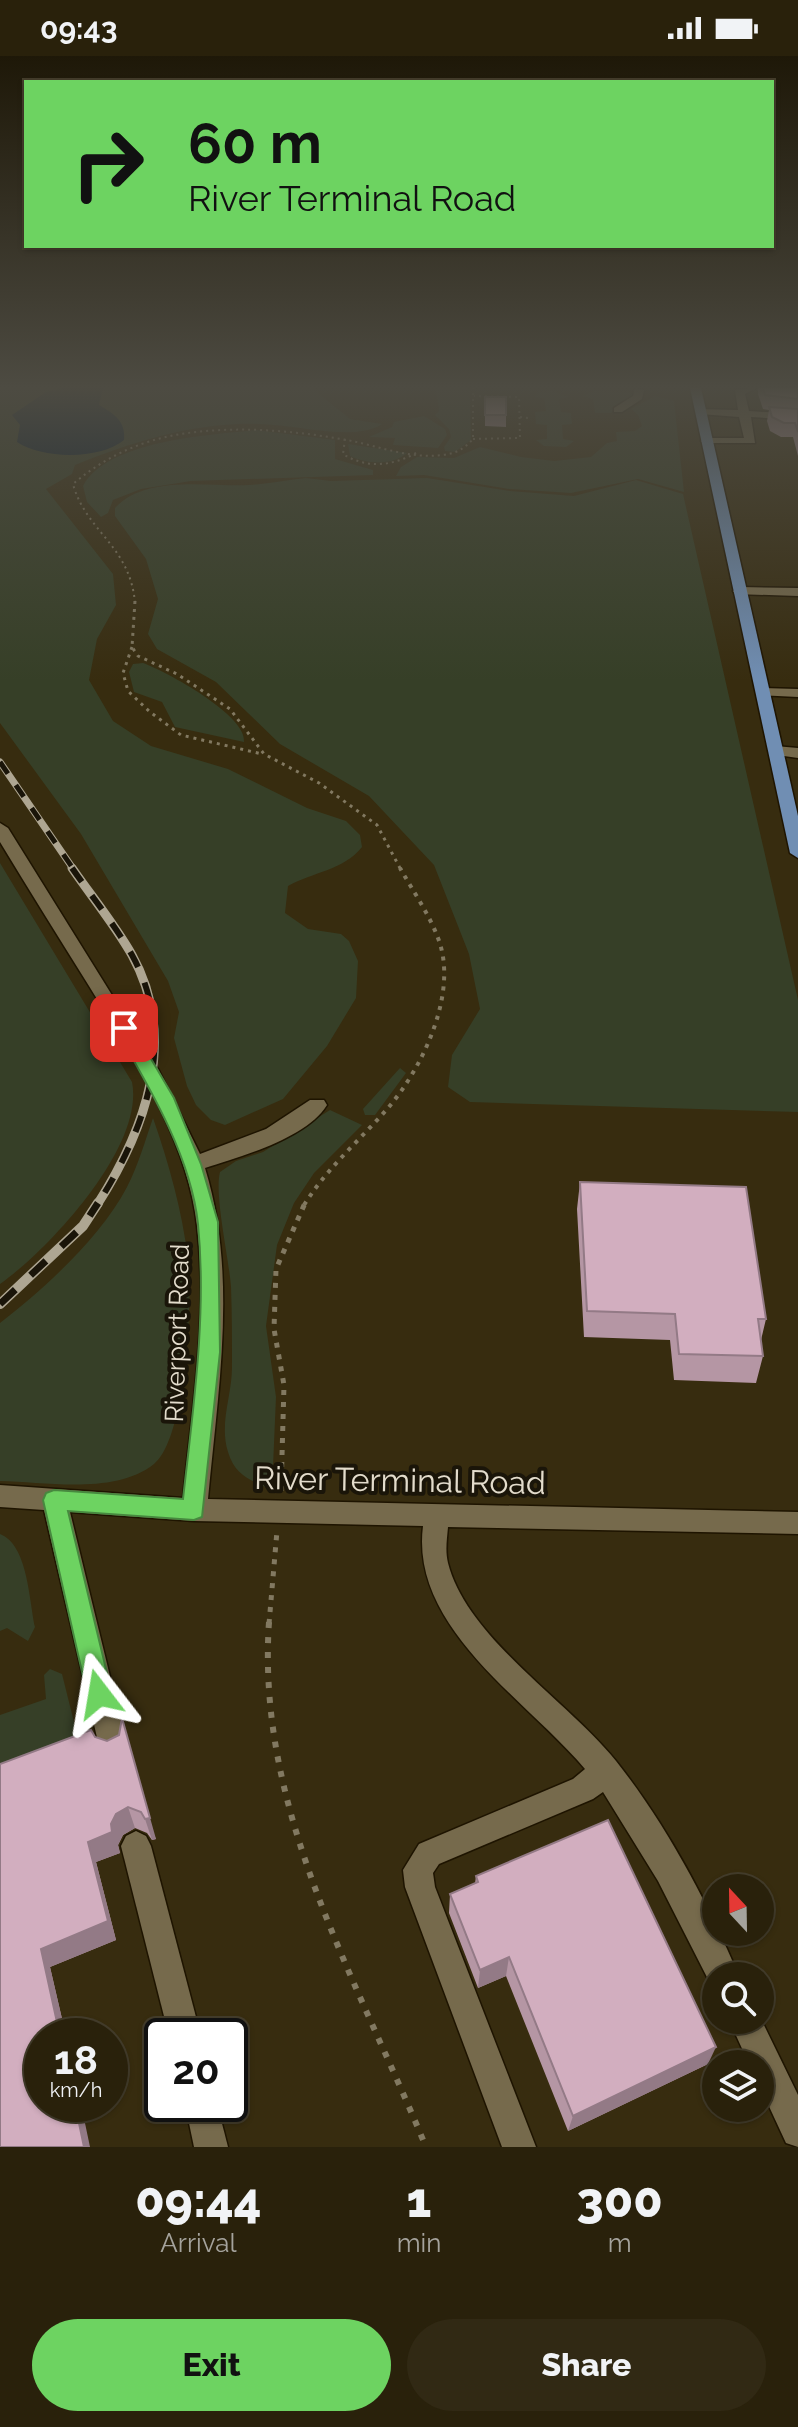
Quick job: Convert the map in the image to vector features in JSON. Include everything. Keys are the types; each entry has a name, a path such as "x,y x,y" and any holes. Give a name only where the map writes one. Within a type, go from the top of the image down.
{"main road":[{"path":"717,486 775,751 793,800 798,853"}],"street":[{"path":"740,591 798,592"},
{"path":"762,692 798,693"},
{"path":"775,751 798,753"},
{"name":"Riverport Road","path":"0,828 7,851 151,1072 191,1164 208,1222 209,1352 194,1510"},
{"path":"191,1164 267,1139 295,1124 317,1105"},
{"name":"River Terminal Road","path":"0,1496 194,1510 798,1523"},
{"path":"54,1500 113,1746"},
{"path":"437,1513 434,1561 452,1608 491,1652 580,1739 606,1771 642,1823 716,1962"},
{"path":"519,2147 420,1887 418,1870 429,1854 583,1789 606,1771"},
{"path":"136,1846 180,2018"},
{"path":"752,2034 798,2131"},
{"path":"205,2122 211,2147"}],"path":[{"path":"73,486 79,506 121,554 135,599 132,647 123,673 128,691 181,735 264,754 319,783 377,825 439,940 445,988 431,1039 391,1105 317,1184 295,1219 276,1269 274,1329 284,1399 270,1633 270,1717 282,1792 312,1891 426,2147"},
{"path":"132,647 138,656 177,674 230,709 264,754"}],"green space":[{"path":"0,486 52,486 46,489 113,574 116,605 97,639 89,680 113,721 151,746 228,769 307,808 346,821 360,835 362,847 355,855 337,866 288,886 285,913 308,929 341,934 349,941 358,961 356,998 327,1046 283,1099 225,1125 211,1120 196,1105 187,1086 174,1038 179,1012 168,981 81,834 0,723"},
{"path":"83,486 162,486 141,489 113,500 108,513 101,517 87,502"},
{"path":"160,486 475,486 574,496 614,486 655,486 683,494 798,1000 798,1112 470,1102 448,1087 452,1055 480,1009 469,954 434,865 369,796 280,744 216,682 157,649 148,634 158,599 146,559 115,516 115,508 128,497"},
{"path":"488,486 607,486 571,493"},
{"path":"661,486 683,486 684,492"},
{"path":"143,663 169,675 220,708 242,731 244,742 175,727 162,702 134,692 129,672 133,664"},
{"path":"0,863 132,1082 132,1108 124,1136 89,1194 43,1247 0,1284"},
{"path":"400,1068 406,1073 375,1115 365,1115 363,1109"},
{"path":"330,1110 362,1125 314,1173 294,1203 277,1245 266,1326 276,1397 272,1490 239,1472 231,1460 226,1441 225,1420 232,1367 232,1307 219,1196 220,1172 236,1161 263,1152"},
{"path":"153,1118 179,1205 189,1279 185,1367 174,1427 165,1449 154,1464 120,1480 80,1484 0,1481 0,1323 53,1278 102,1225 131,1179"},
{"path":"0,1534 16,1549 26,1574 35,1627 28,1641 7,1628 0,1631"},
{"path":"50,1669 62,1674 83,1758 0,1789 0,1715 46,1699 44,1675"}],"building":[{"path":"580,1182 746,1187 766,1319 758,1319 763,1356 679,1354 675,1314 587,1311"},
{"path":"122,1718 150,1818 145,1819 141,1812 128,1807 116,1814 111,1824 112,1832 88,1842 108,1921 41,1949 56,2018 24,2018 24,2122 79,2122 84,2147 0,2147 0,1764 91,1730 95,1737 107,1741 119,1735"},
{"path":"608,1820 702,2018 702,2034 710,2034 716,2047 702,2050 702,2054 573,2116 509,1957 480,1970 450,1894 478,1882 476,1876"}],"railway":[{"path":"0,762 74,870"},
{"path":"72,868 132,955 146,987 153,1019 154,1052 142,1115 97,1205"},
{"path":"0,1304 83,1226 98,1203"}],"route":[{"path":"99,1694 54,1500 194,1510 209,1352 208,1222 191,1164 165,1098 124,1028"}]}
